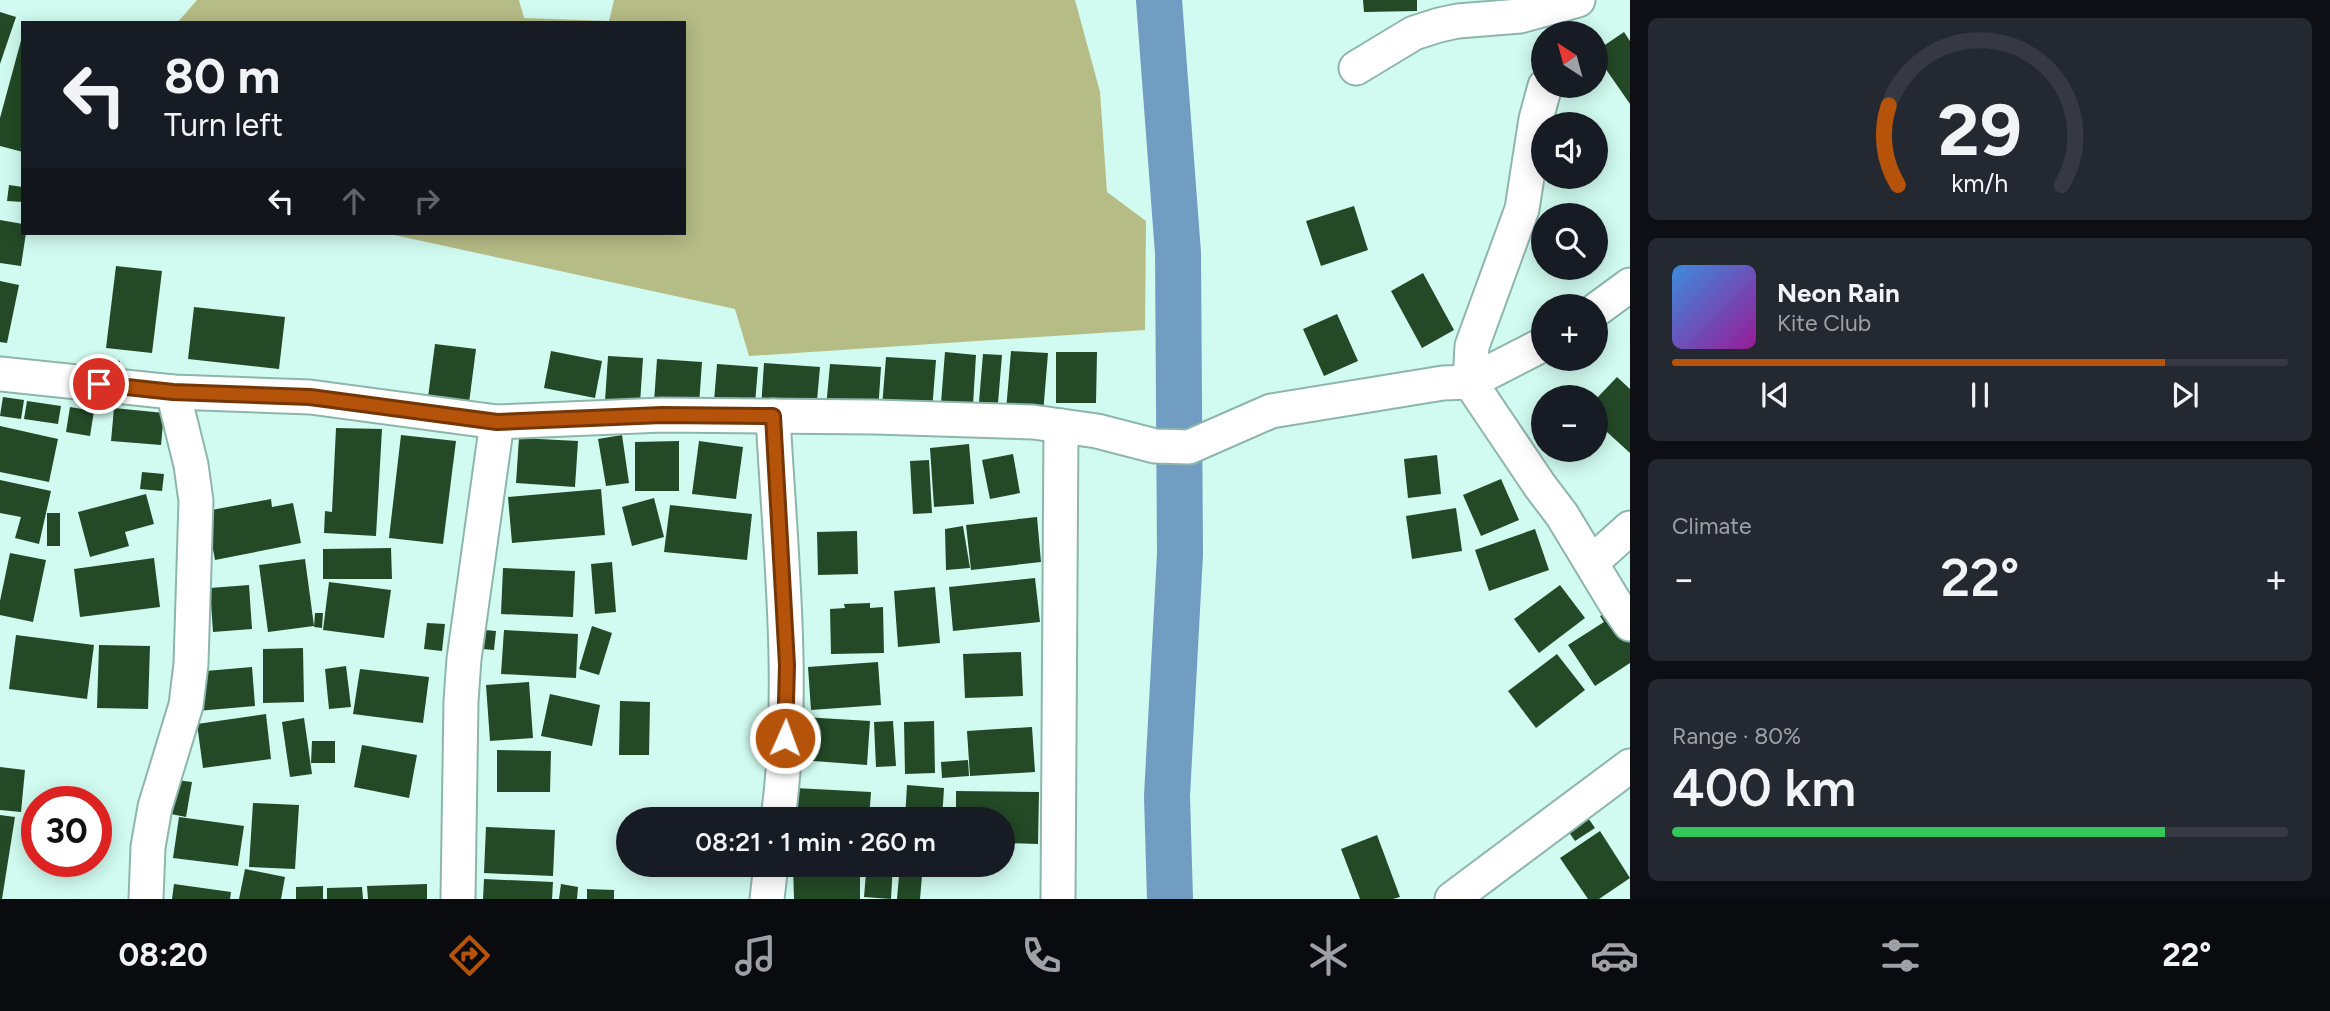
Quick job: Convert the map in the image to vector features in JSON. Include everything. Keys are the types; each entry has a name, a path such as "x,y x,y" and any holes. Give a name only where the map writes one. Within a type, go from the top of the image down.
{"street":[{"path":"1356,68 1456,10 1520,16 1565,13"},
{"path":"1542,98 1522,209 1472,346 1470,382 1562,515 1630,624"},
{"path":"1608,301 1630,285"},
{"path":"0,374 173,392 310,397 497,422 662,415 1020,422 1097,431 1155,446 1189,447 1271,411 1443,383 1470,382 1531,351"},
{"path":"146,899 148,847 155,807 186,705 191,664 196,501 191,465 173,392"},
{"path":"773,416 787,665 779,807"},
{"path":"458,899 464,659 497,422"},
{"path":"1058,899 1061,426"},
{"path":"1592,562 1630,528"},
{"path":"1452,899 1630,766"},
{"path":"767,899 770,877"}],"green space":[{"path":"197,0 519,0 524,18 609,21 179,21"},
{"path":"614,0 1075,0 1100,92 1107,192 1146,221 1145,330 749,356 735,309 394,235 686,235 686,21 609,21"}],"building":[{"path":"1363,0 1417,0 1417,11 1364,12"},
{"path":"0,12 16,17 0,64"},
{"path":"1624,32 1630,41 1630,104 1608,72 1608,43"},
{"path":"21,41 21,151 0,146 0,118"},
{"path":"9,185 21,187 21,202 7,201"},
{"path":"1354,206 1368,250 1321,266 1306,221"},
{"path":"0,220 21,224 21,235 26,235 21,266 0,263"},
{"path":"116,266 162,271 152,353 106,348"},
{"path":"1423,273 1454,330 1422,348 1391,291"},
{"path":"0,281 19,285 7,343 0,342"},
{"path":"194,307 285,317 279,369 188,359"},
{"path":"1337,314 1358,361 1324,376 1303,329"},
{"path":"435,344 476,349 469,403 428,397"},
{"path":"551,351 602,361 595,398 544,388"},
{"path":"1011,351 1048,353 1043,414 1006,411"},
{"path":"945,352 976,355 973,405 941,403"},
{"path":"1056,352 1097,352 1096,403 1056,403"},
{"path":"983,354 1002,355 998,403 979,402"},
{"path":"608,356 643,358 640,403 605,401"},
{"path":"886,357 936,360 932,411 882,407"},
{"path":"99,358 120,361 118,375 97,372"},
{"path":"657,359 702,362 699,405 654,402"},
{"path":"764,363 820,367 816,412 761,408"},
{"path":"717,364 758,367 755,404 714,401"},
{"path":"830,364 881,367 878,412 826,408"},
{"path":"1617,377 1630,389 1630,453 1608,433 1608,386"},
{"path":"3,397 24,400 21,419 0,416"},
{"path":"27,401 61,406 58,424 24,419"},
{"path":"70,407 94,411 90,436 66,432"},
{"path":"114,408 164,413 161,445 111,441"},
{"path":"0,426 58,439 49,482 0,472"},
{"path":"336,428 382,429 376,536 324,533 325,511 332,512"},
{"path":"401,435 456,441 443,544 389,538"},
{"path":"622,435 629,483 606,486 598,439"},
{"path":"519,438 578,441 575,487 516,483"},
{"path":"679,441 679,491 635,491 635,442"},
{"path":"699,441 743,447 736,499 692,494"},
{"path":"969,444 974,504 934,507 930,448"},
{"path":"1013,454 1020,493 990,499 982,460"},
{"path":"1437,455 1441,494 1408,498 1404,459"},
{"path":"929,460 932,513 913,514 910,461"},
{"path":"142,472 164,474 162,491 140,489"},
{"path":"1501,479 1519,520 1481,536 1463,495"},
{"path":"0,480 51,491 39,544 15,538 21,517 0,513"},
{"path":"601,489 605,535 512,543 508,497"},
{"path":"146,494 154,524 125,532 129,546 90,557 78,512"},
{"path":"654,498 664,537 632,546 622,507"},
{"path":"271,499 272,507 293,503 301,543 215,560 206,511"},
{"path":"670,505 752,514 747,560 664,552"},
{"path":"1456,508 1462,551 1412,559 1406,516"},
{"path":"47,513 60,513 60,546 47,546"},
{"path":"1037,517 1041,562 971,570 966,525"},
{"path":"963,526 970,568 946,570 945,529"},
{"path":"1535,529 1549,570 1489,591 1475,550"},
{"path":"857,531 858,574 818,575 817,532"},
{"path":"391,548 392,579 323,579 323,549"},
{"path":"10,553 46,560 33,622 0,615 0,601"},
{"path":"154,558 160,607 80,617 74,569"},
{"path":"305,559 314,626 268,632 259,565"},
{"path":"612,562 616,612 595,614 591,564"},
{"path":"503,568 575,571 573,617 501,614"},
{"path":"1035,578 1040,622 953,631 949,587"},
{"path":"329,582 391,590 384,638 323,630"},
{"path":"249,585 252,629 213,632 210,588"},
{"path":"1560,585 1585,618 1539,653 1514,619"},
{"path":"935,587 940,643 898,647 894,591"},
{"path":"870,603 870,608 883,607 884,653 831,654 830,609 845,608 844,604"},
{"path":"1610,610 1630,641 1630,663 1595,686 1568,645 1604,622 1600,616"},
{"path":"315,613 323,613 322,628 314,627"},
{"path":"427,623 445,624 442,651 424,649"},
{"path":"592,626 612,633 599,675 579,669"},
{"path":"485,630 496,631 494,650 483,649"},
{"path":"504,630 578,634 576,678 501,674"},
{"path":"16,635 94,645 87,699 9,689"},
{"path":"99,645 150,646 148,709 97,708"},
{"path":"303,648 304,702 263,703 263,649"},
{"path":"1021,652 1023,696 965,698 963,654"},
{"path":"1557,654 1585,690 1536,728 1508,691"},
{"path":"878,662 881,705 811,710 808,667"},
{"path":"346,666 351,707 329,709 325,669"},
{"path":"252,667 255,706 197,711 194,672"},
{"path":"360,669 429,677 423,723 353,714"},
{"path":"529,682 533,738 490,741 486,685"},
{"path":"550,694 600,705 592,746 541,736"},
{"path":"620,701 650,702 649,755 619,755"},
{"path":"266,714 271,759 203,768 197,724"},
{"path":"803,717 870,721 867,765 800,760"},
{"path":"304,718 312,774 290,777 282,722"},
{"path":"893,721 896,766 876,767 874,722"},
{"path":"934,721 935,773 905,774 904,722"},
{"path":"1032,727 1035,772 970,776 967,731"},
{"path":"312,741 335,741 335,763 311,763"},
{"path":"362,745 417,755 409,798 354,787"},
{"path":"497,750 551,751 550,792 497,792"},
{"path":"968,760 969,776 942,778 941,762"},
{"path":"0,767 25,770 23,786 21,786 21,812 0,810"},
{"path":"176,780 192,782 186,817 171,814"},
{"path":"907,785 944,788 943,807 906,807"},
{"path":"795,788 871,792 870,807 794,807"},
{"path":"956,791 1039,792 1038,844 1015,843 1015,807 956,807"},
{"path":"253,803 299,805 295,869 249,867"},
{"path":"0,815 15,817 2,899 0,899"},
{"path":"1586,815 1595,828 1575,841 1566,828"},
{"path":"179,817 244,826 238,866 173,858"},
{"path":"486,827 555,830 553,876 484,873"},
{"path":"1600,831 1630,878 1599,899 1588,899 1560,858"},
{"path":"1377,835 1400,897 1360,899 1341,849"},
{"path":"245,869 285,877 281,899 239,899"},
{"path":"793,877 860,877 860,899 794,899"},
{"path":"866,877 892,877 891,899 864,897"},
{"path":"899,877 922,877 920,899 897,899"},
{"path":"484,879 553,882 552,899 483,899"},
{"path":"174,884 231,892 230,899 172,899"},
{"path":"427,884 427,899 368,899 367,886"},
{"path":"561,884 578,887 577,899 559,899"},
{"path":"323,886 323,899 296,899 296,887"},
{"path":"362,887 363,899 327,899 327,888"},
{"path":"587,889 614,890 614,899 587,899"}],"waterway":[{"path":"1159,0 1178,253 1180,554 1167,796 1170,899"}],"route":[{"path":"99,384 173,392 310,397 497,422 662,415 773,416 787,665 785,738"}]}
